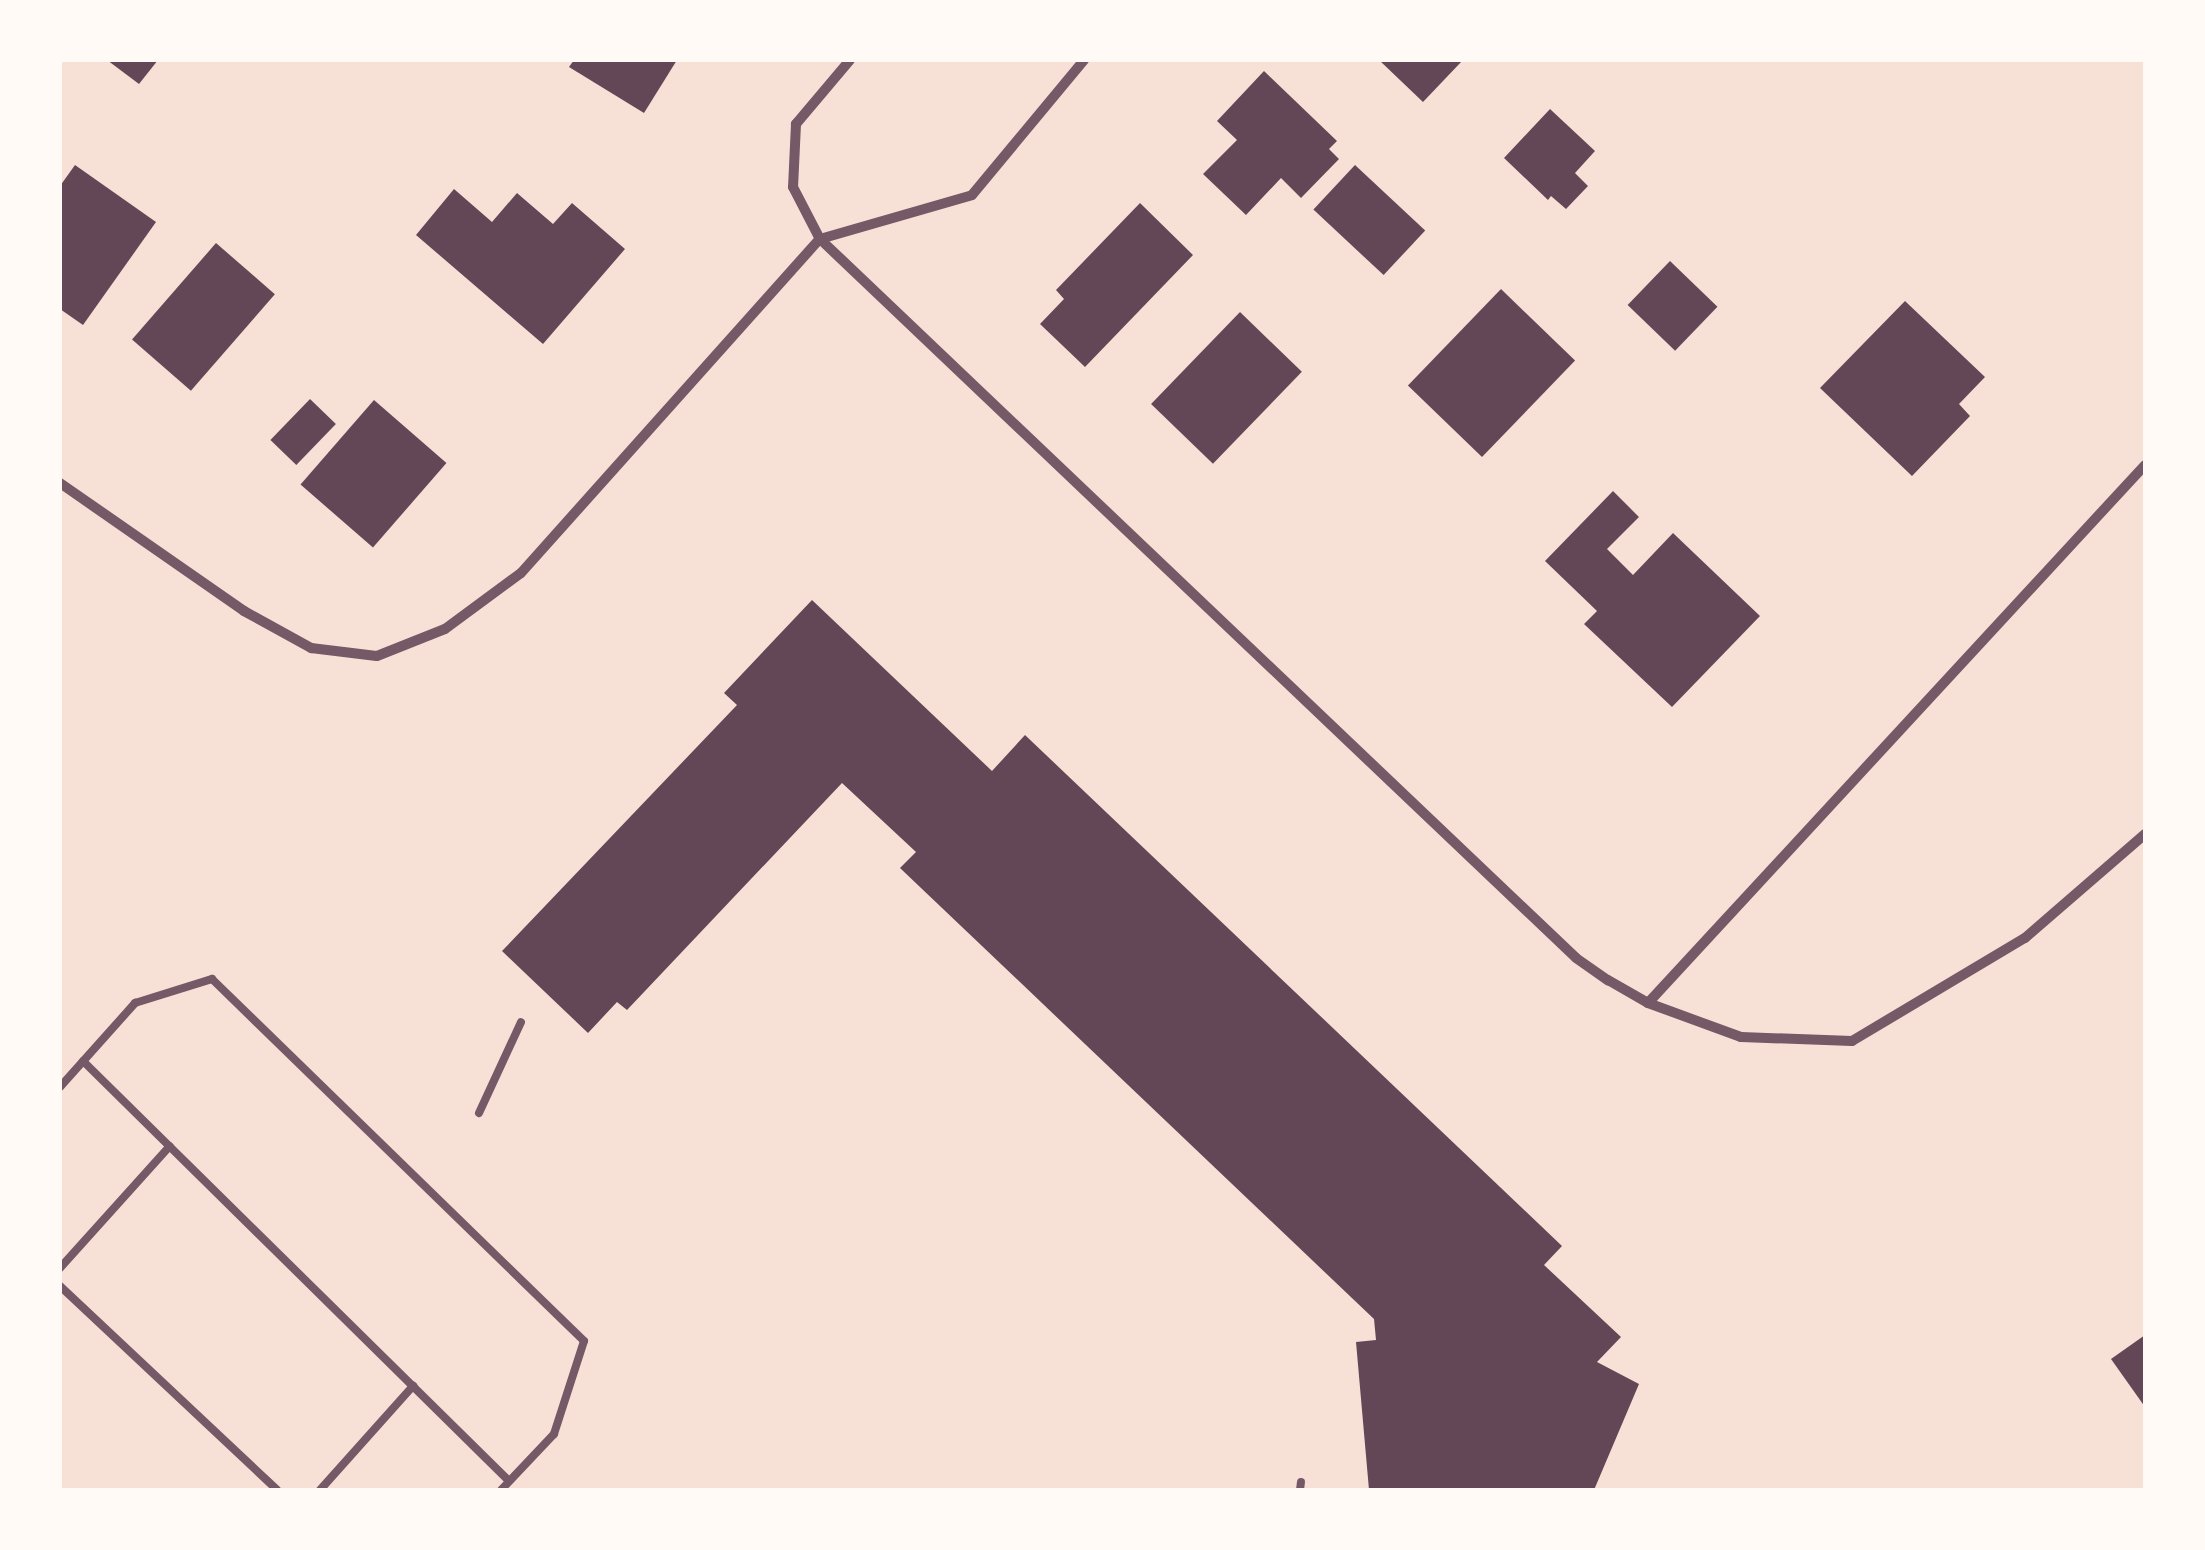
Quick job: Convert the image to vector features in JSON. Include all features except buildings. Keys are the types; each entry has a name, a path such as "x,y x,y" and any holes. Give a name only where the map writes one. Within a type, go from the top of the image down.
{"street":[{"path":"850,60 796,124 793,187 820,239 1576,958 1648,1003 1741,1036 1852,1041 2025,938 2145,834"},
{"path":"60,483 244,611 312,648 377,656 445,629 521,573 820,239 972,194 1084,60"},
{"path":"1648,1003 2145,465"}],"lane":[{"path":"60,1087 135,1003 212,979 584,1341 554,1434 500,1490"},
{"path":"479,1113 521,1022"},
{"path":"83,1061 509,1481"},
{"path":"60,1268 170,1146"},
{"path":"60,1286 277,1490"},
{"path":"320,1490 413,1386"}]}
